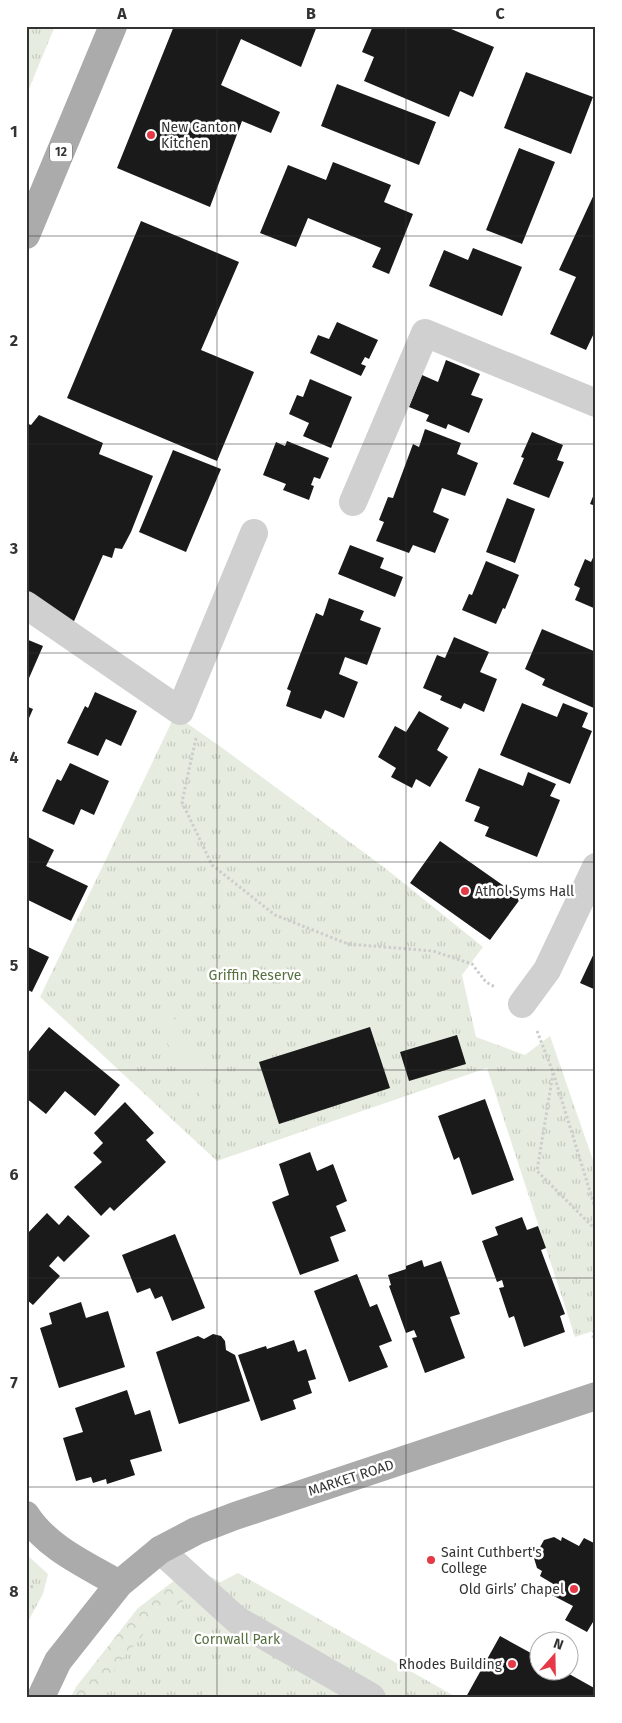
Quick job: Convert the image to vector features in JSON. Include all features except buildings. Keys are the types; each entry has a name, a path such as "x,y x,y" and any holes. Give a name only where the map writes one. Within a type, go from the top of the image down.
{"main road":[{"name":"12","path":"26,235 113,26"},
{"name":"MARKET ROAD","path":"40,1697 58,1661 119,1584 160,1550 196,1531 235,1516 596,1396"},
{"path":"26,1515 34,1528 54,1545 119,1584"}],"street":[{"path":"353,502 426,334 596,403"},
{"path":"26,605 180,711 254,533"},
{"path":"522,1004 547,970 596,867"},
{"path":"160,1550 237,1620 371,1697"}],"path":[{"path":"180,711 198,730 182,802 212,865 275,915 348,944 433,952 472,964 486,982 522,1004 532,1017 553,1072 596,1211"},
{"path":"553,1072 537,1171 596,1230"},
{"path":"593,1338 596,1316"},
{"path":"26,1589 33,1586"}],"green space":[{"path":"26,26 55,26 26,96"},
{"name":"Griffin Reserve","path":"175,715 385,868 483,947 462,975 476,1037 525,1055 550,1036 596,1169 596,1330 575,1337 487,1068 217,1161 40,997"},
{"path":"167,1007 220,1092 204,1102 151,1017"},
{"path":"26,1554 48,1574 43,1594 26,1625"},
{"name":"Cornwall Park","path":"238,1573 456,1697 99,1697 103,1687 123,1658 163,1612"},
{"path":"212,1577 264,1612 165,1697 71,1697 76,1687 138,1608 175,1580"},
{"path":"218,1671 258,1697 201,1697"}],"place":[{"name":"New Canton Kitchen","path":"151,135"},
{"name":"Athol Syms Hall","path":"465,891"},
{"name":"Saint Cuthbert's College","path":"431,1560"},
{"name":"Old Girls’ Chapel","path":"574,1589"},
{"name":"Rhodes Building","path":"512,1664"}]}
